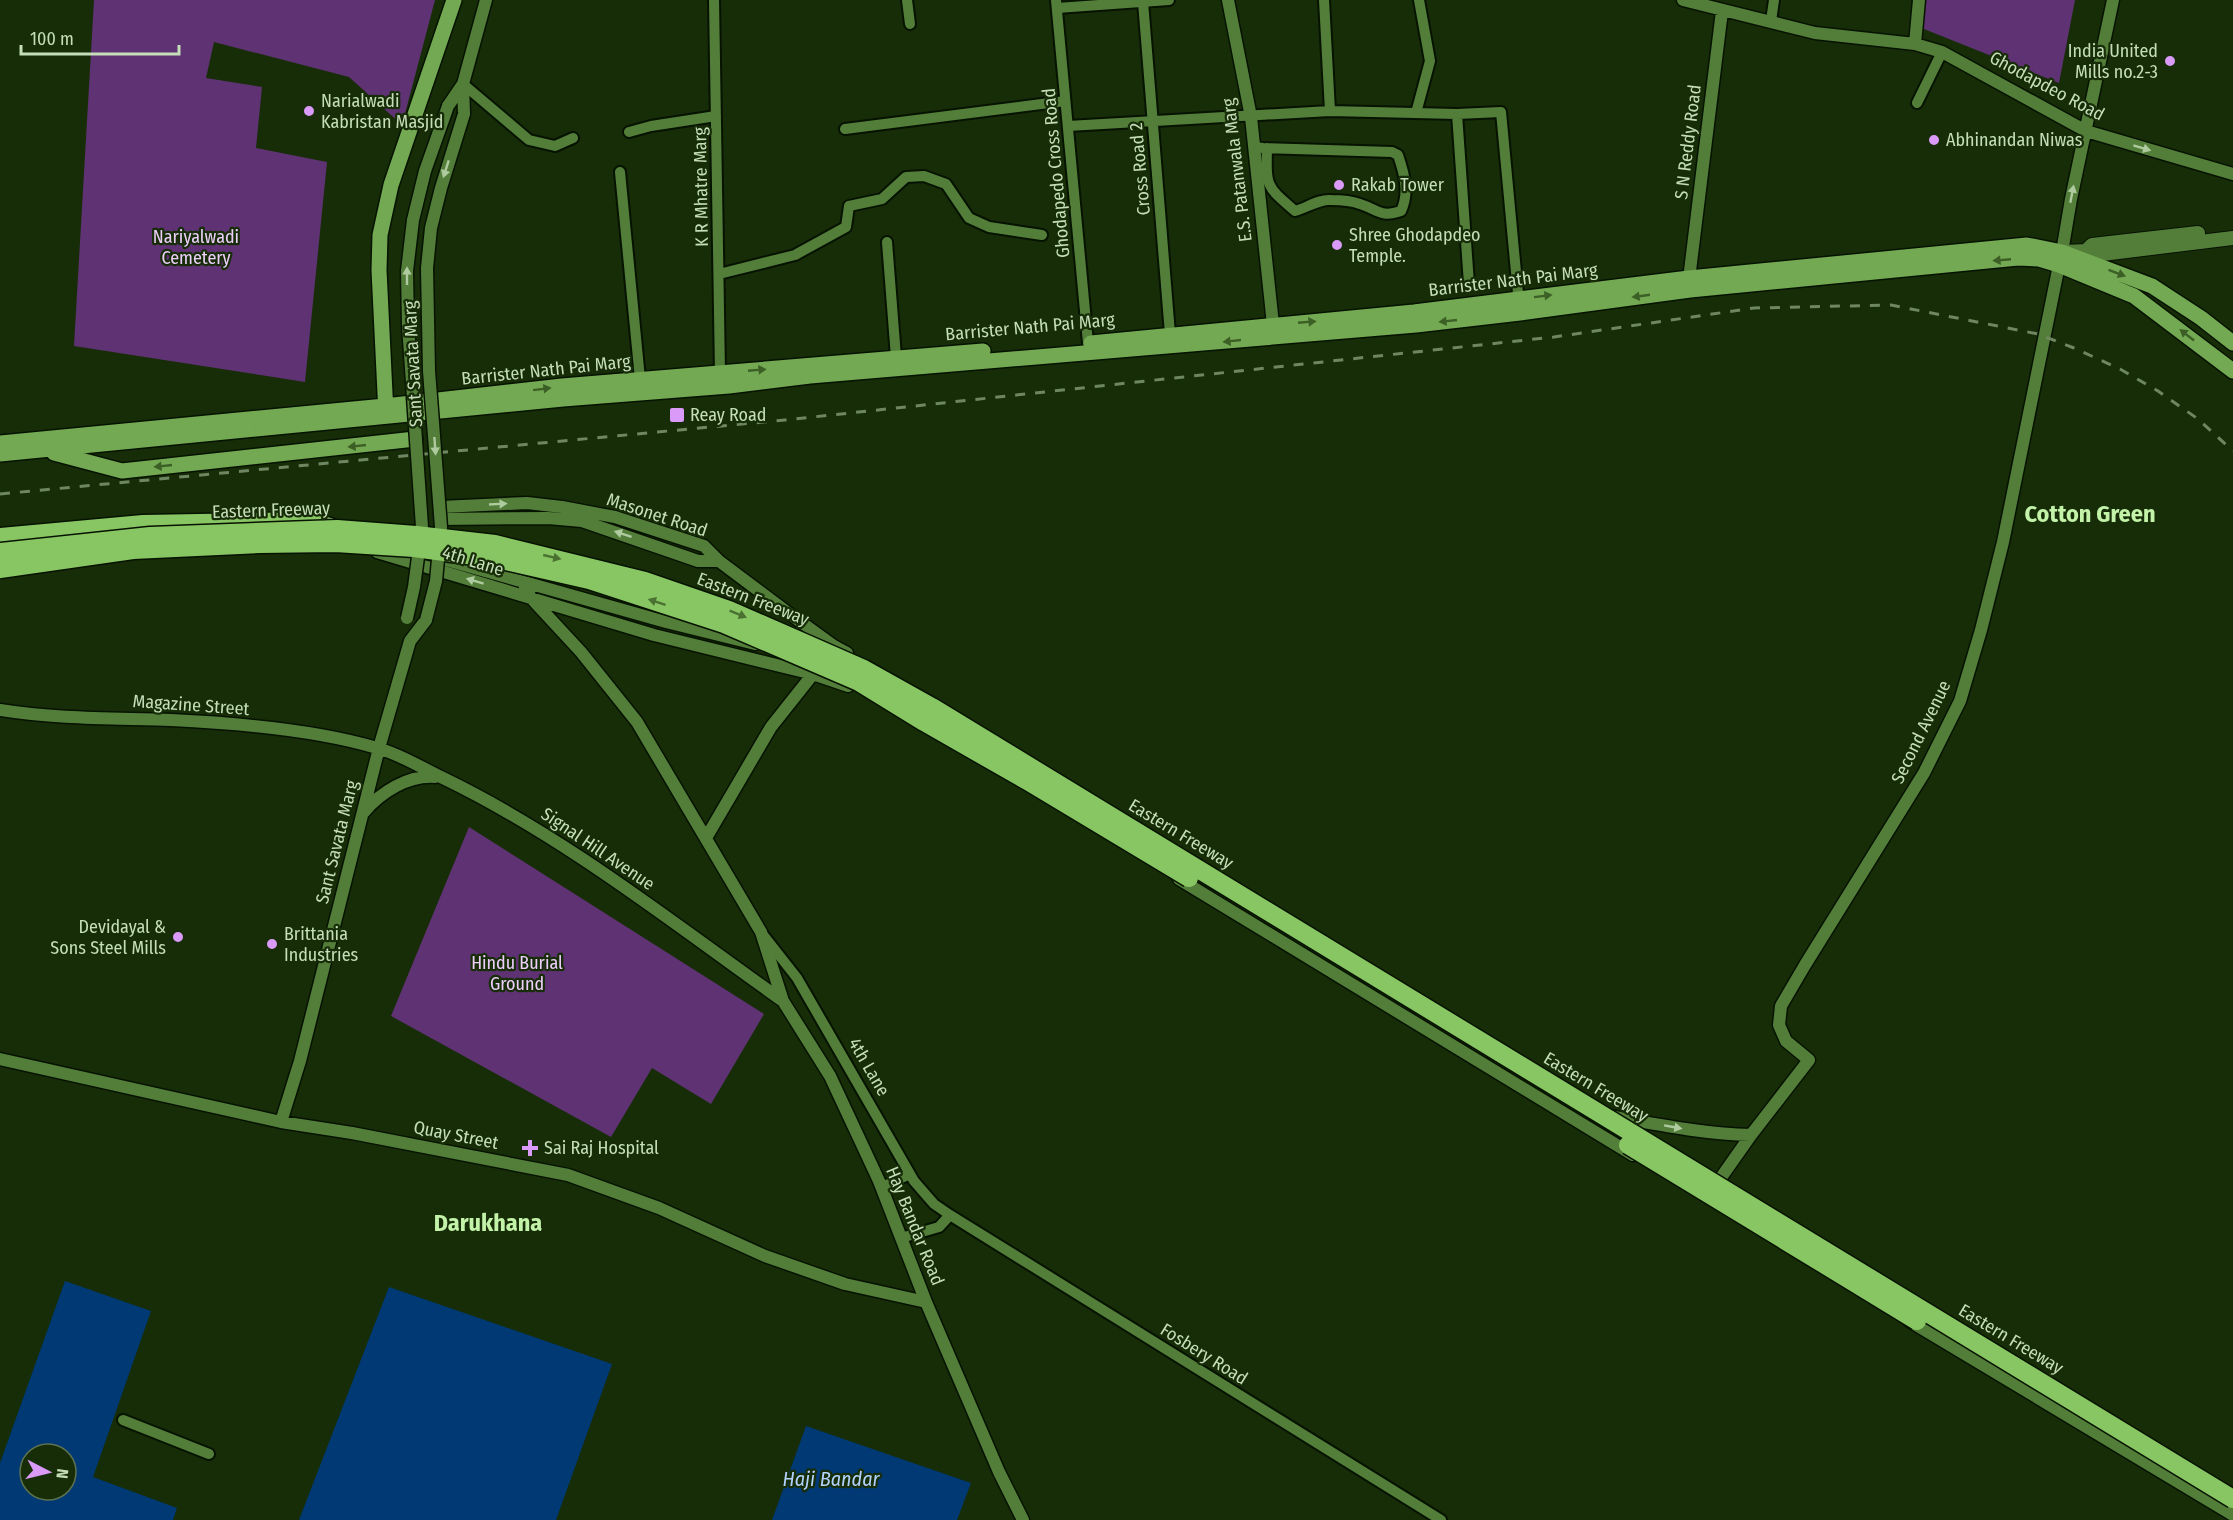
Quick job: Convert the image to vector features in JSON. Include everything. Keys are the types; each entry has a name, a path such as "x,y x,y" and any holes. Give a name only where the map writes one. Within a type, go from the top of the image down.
{"highway":[{"path":"0,537 143,524 240,521 306,521 337,529"},
{"name":"Eastern Freeway","path":"0,552 150,536 337,529 416,535 495,544 593,567 645,581 729,610 864,669 932,707 2233,1499"},
{"name":"Eastern Freeway","path":"0,569 144,549 324,543 414,548 497,559 589,580 724,624 796,654 859,682 1050,794 2233,1513"}],"main road":[{"path":"386,411 379,270 380,235 391,185 454,0"},
{"path":"2061,258 2086,251 2092,245 2233,229"},
{"path":"2086,251 2094,255 2233,238"},
{"name":"Barrister Nath Pai Marg","path":"386,411 729,386 810,376 1273,331 1414,312 1519,306 2016,245 2039,246 2061,258"},
{"path":"2061,258 2152,286 2201,318 2233,343"},
{"path":"2061,258 2134,296 2233,371"},
{"name":"Barrister Nath Pai Marg","path":"0,443 80,441 386,411 640,380 896,357 1088,343 1118,345 1170,334 1273,331"},
{"path":"44,450 122,471 416,439"},
{"name":"Barrister Nath Pai Marg","path":"0,454 44,450 80,441"}],"street":[{"name":"Sant Savata Marg","path":"281,1122 300,1061 379,748 410,641 426,620 436,581 440,513 429,371 427,268 431,228 464,114 463,84 486,0"},
{"name":"K R Mhatre Marg","path":"714,0 720,373"},
{"path":"907,0 910,24"},
{"path":"1057,4 1169,0"},
{"name":"E.S. Patanwala Marg","path":"1228,0 1251,117 1261,148 1273,331"},
{"path":"1324,0 1330,111"},
{"path":"1416,113 1430,61 1419,0"},
{"name":"Ghodapdeo Road","path":"1683,0 1815,33 1915,44 1942,52 2086,131 2233,174"},
{"path":"1771,21 1774,0"},
{"path":"1915,44 1919,0"},
{"path":"2061,258 2113,0"},
{"name":"Cross Road 2","path":"1143,2 1170,334"},
{"name":"Ghodapedo Cross Road","path":"1057,4 1088,343"},
{"name":"S N Reddy Road","path":"1688,284 1722,11"},
{"path":"1917,103 1942,52"},
{"name":"Sant Savata Marg","path":"410,641 407,618 414,587 422,527 407,271 413,220 425,171 448,106 463,84"},
{"path":"463,84 529,140 555,146 573,138"},
{"path":"845,129 1065,101"},
{"path":"1068,126 1330,111 1457,114 1501,112 1519,306"},
{"path":"1457,114 1469,284"},
{"path":"629,132 651,126 716,116"},
{"path":"1261,148 1398,154 1405,173 1406,201 1401,211 1388,215 1360,204 1332,200 1321,201 1295,211 1272,191 1266,176 1261,148"},
{"path":"620,172 640,380"},
{"path":"719,274 795,255 846,227 849,207 882,199 906,177 924,176 946,184 969,218 988,227 1042,235"},
{"path":"887,242 896,357"},
{"name":"Second Avenue","path":"1720,1179 1809,1060 1786,1041 1779,1025 1781,1006 1924,772 1960,700 1981,630 2003,542 2061,258"},
{"name":"Masonet Road","path":"440,513 527,503 562,507 615,517 704,546 719,561 834,646 869,663 1000,740 2233,1493"},
{"path":"0,546 134,532 268,527 373,537 523,582 765,647 834,646"},
{"name":"4th Lane","path":"0,562 132,544 270,539 374,550 531,598 582,652 637,722 761,932 797,978 910,1174 934,1204 950,1215"},
{"path":"523,582 531,598 654,635 813,674 853,688 1282,941 1602,1136 2233,1513"},
{"path":"706,838 771,727 834,646"},
{"name":"Magazine Street","path":"0,710 41,717 174,720 269,729 317,735 379,748"},
{"name":"Signal Hill Avenue","path":"379,748 527,823 593,866 783,1001"},
{"path":"363,813 377,797 404,783 423,776 442,778"},
{"name":"4th Lane","path":"761,932 783,1001"},
{"name":"Hay Bandar Road","path":"783,1001 830,1076 882,1187 926,1302 999,1472 1023,1520"},
{"name":"Quay Street","path":"0,1059 281,1122 352,1133 568,1175 659,1208 765,1256 845,1284 926,1302"},
{"path":"1602,1136 1615,1117 1686,1130 1751,1135"},
{"path":"882,1187 910,1174"},
{"path":"901,1238 939,1227 950,1215"},
{"name":"Fosbery Road","path":"950,1215 1441,1520"},
{"path":"123,1420 209,1454"}],"green space":[{"name":"Nariyalwadi Cemetery","path":"94,0 435,0 402,125 349,77 214,42 206,78 262,87 256,148 327,162 305,382 74,346"},
{"path":"1920,0 2075,0 2059,83 1919,27"},
{"name":"Hindu Burial Ground","path":"469,827 764,1014 711,1104 652,1068 611,1137 391,1016"}],"water":[{"path":"65,1281 151,1311 93,1477 177,1508 173,1520 0,1520 0,1463"},
{"path":"389,1287 612,1364 556,1520 299,1520"},
{"name":"Haji Bandar","path":"806,1426 971,1483 957,1520 772,1520"}],"railway":[{"path":"0,494 785,420 1554,337 1754,308 1891,305 2038,334 2074,348 2120,369 2158,391 2198,419 2233,451"}],"place":[{"name":"India United Mills no.2-3","path":"2170,61"},
{"name":"Narialwadi Kabristan Masjid","path":"309,111"},
{"name":"Abhinandan Niwas","path":"1934,140"},
{"name":"Rakab Tower","path":"1339,185"},
{"name":"Shree Ghodapdeo Temple.","path":"1337,245"},
{"name":"Reay Road","path":"677,415"},
{"name":"Devidayal & Sons Steel Mills","path":"178,937"},
{"name":"Brittania Industries","path":"272,944"},
{"name":"Sai Raj Hospital","path":"530,1148"}],"district":[{"name":"Cotton Green","path":"2090,514"},
{"name":"Darukhana","path":"488,1223"}]}
